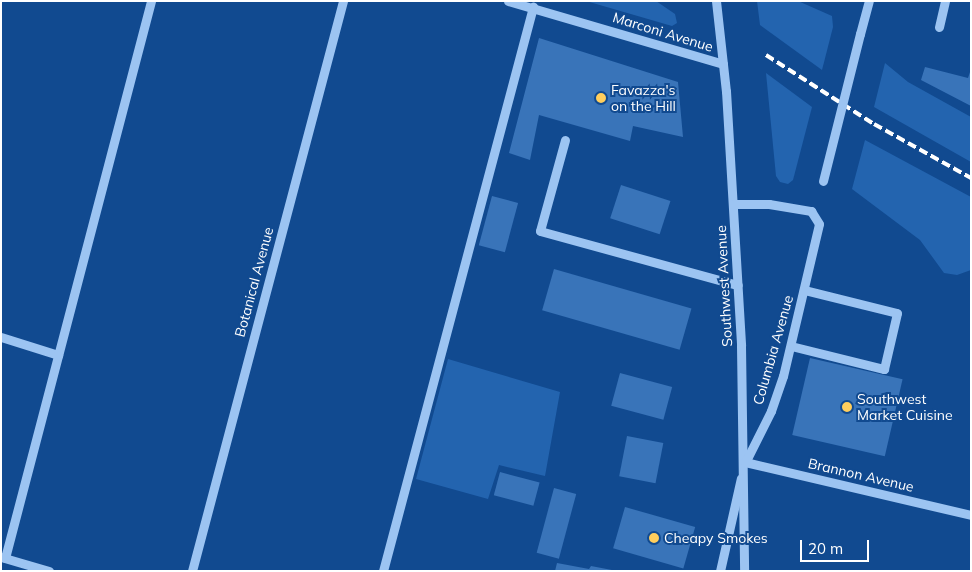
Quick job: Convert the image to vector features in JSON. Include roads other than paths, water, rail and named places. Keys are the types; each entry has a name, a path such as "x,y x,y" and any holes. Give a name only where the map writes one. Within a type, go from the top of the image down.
{"street":[{"path":"49,571 3,558 151,1"},
{"name":"Botanical Avenue","path":"192,571 343,1"},
{"name":"Marconi Avenue","path":"508,1 723,64"},
{"name":"Southwest Avenue","path":"716,1 726,91 738,285 745,462 744,571"},
{"path":"823,181 869,1"},
{"path":"939,27 945,1"},
{"path":"383,571 532,7"},
{"path":"565,140 540,231 738,285"},
{"name":"Columbia Avenue","path":"720,571 745,462 771,412 791,346 819,224 817,216 811,211 769,204 734,204"},
{"path":"791,346 884,368 897,313 804,290"},
{"path":"1,337 58,355"},
{"name":"Brannon Avenue","path":"745,462 971,515"}],"railway":[{"path":"766,55 874,124 971,178"}],"place":[{"name":"Favazza's on the Hill","path":"601,98"},
{"name":"Southwest Market Cuisine","path":"847,407"},
{"name":"Cheapy Smokes","path":"654,538"}]}
